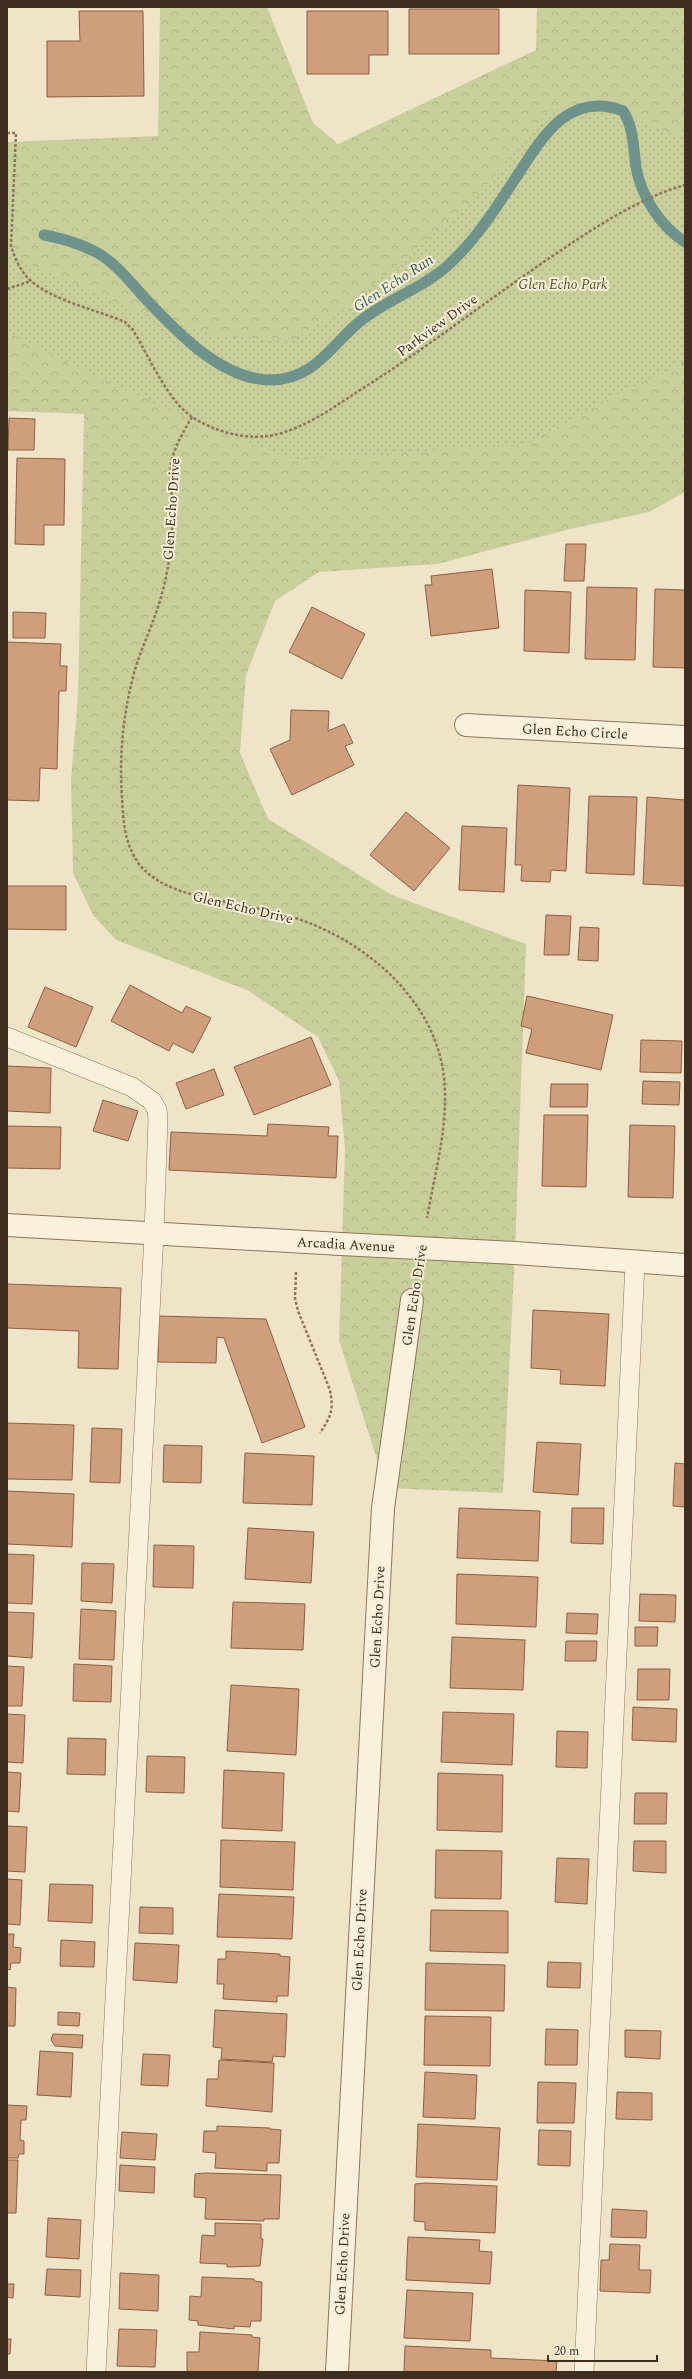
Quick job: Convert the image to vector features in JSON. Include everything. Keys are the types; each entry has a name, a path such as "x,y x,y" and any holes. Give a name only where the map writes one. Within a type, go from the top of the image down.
{"street":[{"name":"Glen Echo Circle","path":"466,725 685,736"},
{"name":"Arcadia Avenue","path":"7,1226 515,1253 635,1262 685,1264"},
{"name":"Glen Echo Drive","path":"337,2372 383,1508 412,1300"}],"lane":[{"path":"7,1037 132,1087 152,1101 157,1110 158,1119 154,1234 96,2372"},
{"path":"584,2372 635,1262"}],"path":[{"name":"Parkview Drive","path":"7,133 16,133 11,246 16,262 31,281 50,293 126,322 133,330 173,399 192,417 214,429 239,435 262,436 285,432 314,420 387,373 504,289 593,229 632,208 685,185"},
{"path":"7,289 31,281"},
{"name":"Glen Echo Drive","path":"192,417 181,435 172,460 173,511 171,550 161,596 135,671 123,722 120,770 122,805 123,819 132,853 147,872 172,888 192,895 277,912 322,928 364,950 403,988 425,1020 438,1052 444,1076 445,1101 441,1142 426,1224"},
{"path":"296,1265 295,1298 298,1311 330,1390 332,1403 331,1416 320,1433"}],"green space":[{"path":"160,7 267,7 313,123 338,144 536,50 537,7 685,7 685,492 649,512 570,529 437,564 319,572 275,601 246,675 240,753 268,819 392,895 526,944 515,1253 503,1493 386,1488 339,1340 345,1150 339,1081 318,1037 247,990 116,940 93,915 73,873 71,780 78,696 84,414 7,411 7,142 158,136"},
{"name":"Glen Echo Park","path":"549,110 618,113 674,135 685,135 685,362 622,392 526,444 297,460 219,433 55,357 7,332 7,253 127,308 214,335 290,341 343,310 476,198"}],"building":[{"path":"409,9 499,9 499,54 409,54"},
{"path":"79,11 143,11 144,96 47,97 47,41 80,41"},
{"path":"307,11 388,11 388,55 369,55 369,74 307,74"},
{"path":"9,418 35,419 34,450 8,450"},
{"path":"17,458 65,459 64,525 44,525 44,545 15,544"},
{"path":"566,544 586,544 584,581 564,581"},
{"path":"492,569 499,628 431,636 425,585 432,585 431,576"},
{"path":"587,587 637,588 635,660 585,659"},
{"path":"655,589 685,590 685,668 653,667"},
{"path":"525,590 571,592 569,653 524,651"},
{"path":"312,607 365,634 342,679 289,652"},
{"path":"13,612 46,613 45,638 13,638"},
{"path":"7,642 61,644 60,666 67,666 66,691 59,691 57,769 40,768 39,801 7,800"},
{"path":"291,710 329,711 328,731 344,724 353,743 345,746 354,765 292,795 270,749 290,740"},
{"path":"518,785 570,788 566,871 551,870 550,882 521,881 522,865 515,865"},
{"path":"589,796 637,797 634,875 586,873"},
{"path":"647,797 685,800 685,886 643,884"},
{"path":"406,812 450,848 414,891 370,855"},
{"path":"462,826 507,828 504,892 459,890"},
{"path":"7,886 66,886 66,930 7,929"},
{"path":"546,915 571,916 569,955 544,955"},
{"path":"580,927 599,928 598,961 578,960"},
{"path":"130,985 182,1013 186,1006 211,1018 193,1053 173,1043 169,1051 111,1021"},
{"path":"45,987 93,1007 76,1047 28,1027"},
{"path":"527,996 613,1015 601,1070 526,1053 532,1029 521,1026"},
{"path":"311,1037 331,1085 254,1115 234,1067"},
{"path":"641,1040 682,1041 681,1073 640,1072"},
{"path":"7,1066 51,1068 50,1113 7,1111"},
{"path":"214,1069 224,1095 186,1109 176,1083"},
{"path":"643,1081 680,1082 679,1105 642,1104"},
{"path":"551,1084 588,1084 587,1107 550,1107"},
{"path":"103,1100 138,1111 128,1141 93,1131"},
{"path":"544,1115 588,1115 586,1187 542,1186"},
{"path":"268,1124 329,1127 328,1136 338,1136 336,1178 169,1170 171,1132 267,1136"},
{"path":"630,1125 675,1126 673,1198 628,1197"},
{"path":"7,1126 61,1127 60,1169 7,1168"},
{"path":"7,1284 121,1288 118,1369 78,1368 79,1331 7,1328"},
{"path":"533,1310 609,1314 605,1386 560,1384 561,1370 531,1368"},
{"path":"159,1316 266,1319 305,1427 262,1443 224,1338 217,1337 216,1363 158,1362"},
{"path":"7,1423 74,1425 72,1480 7,1479"},
{"path":"92,1428 122,1429 120,1483 90,1482"},
{"path":"537,1442 581,1444 578,1495 533,1492"},
{"path":"164,1445 202,1446 201,1483 163,1482"},
{"path":"245,1453 314,1456 312,1505 243,1503"},
{"path":"675,1463 685,1464 685,1507 673,1506"},
{"path":"7,1491 74,1494 72,1547 7,1544"},
{"path":"459,1508 540,1511 538,1561 457,1558"},
{"path":"572,1508 604,1508 603,1544 571,1543"},
{"path":"248,1528 314,1532 311,1583 245,1579"},
{"path":"154,1545 194,1546 193,1588 153,1587"},
{"path":"7,1554 34,1555 32,1604 7,1603"},
{"path":"82,1563 114,1564 112,1603 81,1601"},
{"path":"457,1574 538,1577 536,1627 456,1624"},
{"path":"640,1594 676,1595 675,1622 639,1621"},
{"path":"233,1602 305,1604 303,1650 231,1648"},
{"path":"81,1609 116,1611 114,1660 79,1659"},
{"path":"7,1612 34,1613 32,1658 7,1656"},
{"path":"567,1613 598,1614 597,1634 566,1633"},
{"path":"635,1627 658,1627 657,1646 635,1646"},
{"path":"452,1637 525,1640 523,1690 450,1688"},
{"path":"566,1641 597,1641 596,1661 565,1661"},
{"path":"74,1664 112,1666 111,1702 73,1701"},
{"path":"7,1666 24,1667 22,1706 7,1706"},
{"path":"638,1669 670,1669 669,1700 637,1700"},
{"path":"231,1685 299,1689 296,1755 227,1751"},
{"path":"633,1707 677,1709 676,1742 632,1740"},
{"path":"443,1712 514,1714 512,1765 441,1762"},
{"path":"7,1714 25,1715 23,1763 7,1762"},
{"path":"557,1731 588,1732 587,1768 556,1767"},
{"path":"68,1738 106,1739 105,1775 67,1774"},
{"path":"147,1756 185,1757 184,1793 146,1792"},
{"path":"224,1770 284,1773 282,1831 222,1828"},
{"path":"7,1772 21,1773 19,1812 7,1811"},
{"path":"438,1773 503,1775 502,1832 437,1830"},
{"path":"635,1793 667,1793 666,1824 634,1824"},
{"path":"7,1826 27,1827 25,1872 7,1871"},
{"path":"221,1840 295,1842 293,1890 220,1887"},
{"path":"634,1841 666,1841 666,1873 633,1871"},
{"path":"436,1850 502,1851 501,1899 435,1898"},
{"path":"557,1858 589,1859 587,1904 555,1902"},
{"path":"7,1879 22,1880 20,1925 7,1924"},
{"path":"50,1884 93,1885 92,1923 48,1921"},
{"path":"219,1894 294,1897 292,1939 217,1937"},
{"path":"140,1907 173,1908 173,1934 139,1933"},
{"path":"431,1910 508,1911 508,1953 430,1951"},
{"path":"7,1934 14,1934 13,1947 21,1948 20,1963 11,1963 10,1970 7,1969"},
{"path":"61,1940 95,1942 94,1967 60,1966"},
{"path":"135,1943 179,1945 177,1983 133,1980"},
{"path":"226,1951 280,1954 280,1956 290,1957 288,1996 277,1996 277,2002 223,1999 224,1984 217,1984 218,1959 226,1959"},
{"path":"548,1962 581,1963 580,1988 547,1987"},
{"path":"426,1963 505,1965 504,2011 425,2010"},
{"path":"7,1987 16,1988 15,2026 7,2026"},
{"path":"215,2010 287,2014 285,2057 273,2056 272,2062 221,2059 222,2048 213,2047"},
{"path":"58,2012 80,2013 79,2026 58,2025"},
{"path":"425,2016 491,2017 490,2066 424,2065"},
{"path":"546,2029 578,2030 577,2065 545,2065"},
{"path":"625,2030 661,2031 660,2059 625,2057"},
{"path":"53,2034 83,2035 82,2048 55,2046 51,2040"},
{"path":"40,2051 73,2053 71,2097 37,2095"},
{"path":"143,2054 170,2055 168,2086 141,2085"},
{"path":"219,2060 274,2063 272,2112 206,2106 207,2079 218,2079"},
{"path":"425,2072 477,2075 475,2119 423,2117"},
{"path":"538,2082 576,2083 574,2123 537,2123"},
{"path":"617,2092 652,2093 652,2120 616,2119"},
{"path":"7,2105 27,2106 26,2120 21,2120 20,2140 24,2141 24,2154 19,2154 18,2158 7,2158"},
{"path":"418,2124 500,2128 497,2180 416,2177"},
{"path":"217,2126 270,2128 281,2130 279,2163 267,2163 267,2171 215,2168 216,2153 203,2152 204,2131 217,2131"},
{"path":"539,2130 571,2131 570,2166 538,2165"},
{"path":"122,2132 157,2134 155,2160 120,2158"},
{"path":"7,2160 18,2160 16,2213 7,2213"},
{"path":"120,2165 155,2167 154,2193 119,2191"},
{"path":"195,2174 281,2175 279,2219 264,2219 264,2221 205,2219 206,2198 194,2197"},
{"path":"426,2183 497,2186 495,2233 425,2230 425,2222 414,2221 415,2184"},
{"path":"612,2209 647,2211 646,2238 611,2237"},
{"path":"48,2218 81,2220 79,2259 46,2257"},
{"path":"215,2223 261,2224 261,2239 263,2239 260,2266 227,2267 227,2264 200,2263 202,2235 215,2236"},
{"path":"408,2237 480,2240 479,2251 492,2252 490,2284 406,2280"},
{"path":"610,2244 640,2245 639,2270 651,2270 650,2293 600,2291 601,2260 609,2260"},
{"path":"47,2269 81,2270 80,2297 45,2295"},
{"path":"120,2273 159,2275 158,2311 119,2309"},
{"path":"202,2277 254,2279 254,2281 262,2282 261,2321 251,2321 250,2327 234,2326 234,2329 198,2325 198,2321 189,2320 190,2296 201,2297"},
{"path":"7,2284 14,2284 13,2298 7,2297"},
{"path":"407,2290 473,2293 470,2341 404,2338"},
{"path":"119,2329 157,2330 155,2367 117,2366"},
{"path":"200,2332 252,2335 252,2337 260,2338 258,2372 187,2372 187,2352 199,2352"},
{"path":"7,2339 11,2339 10,2354 7,2354"},
{"path":"405,2346 491,2350 491,2358 557,2361 556,2372 404,2372"}],"waterway":[{"name":"Glen Echo Run","path":"44,235 75,243 90,249 110,261 170,324 217,363 252,378 271,380 286,378 299,374 310,368 368,315 425,282 446,267 480,230 530,156 554,126 568,115 584,108 602,106 623,111 627,117 631,131 636,167 642,189 660,219 668,228 685,242"}]}
